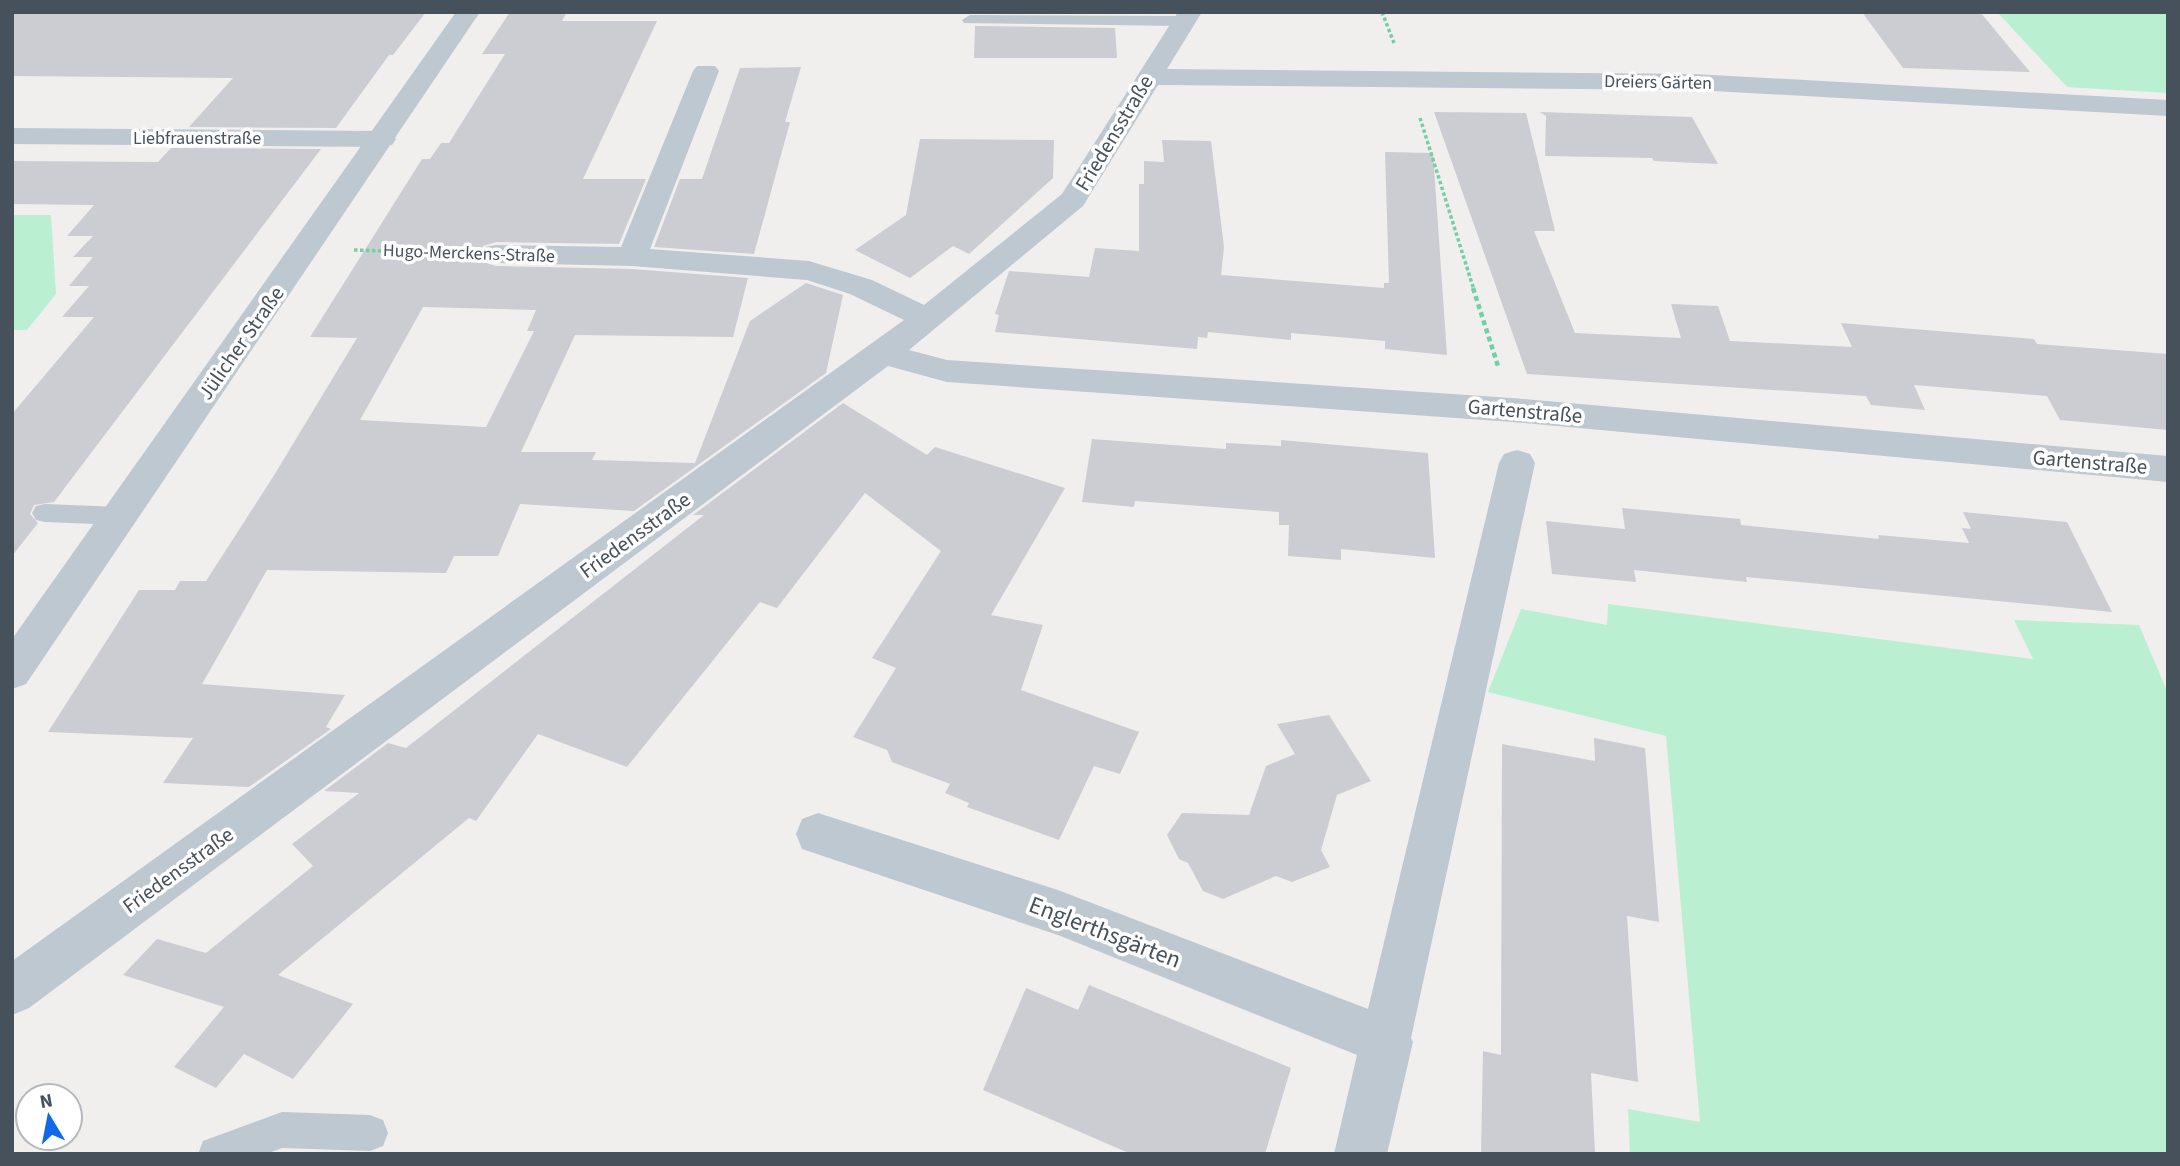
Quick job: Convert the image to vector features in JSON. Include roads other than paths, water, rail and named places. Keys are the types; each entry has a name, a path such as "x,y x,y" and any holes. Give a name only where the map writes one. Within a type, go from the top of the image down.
{"street":[{"name":"Jülicher Straße","path":"12,671 307,249 468,12"},
{"name":"Friedensstraße","path":"12,991 883,354 1073,200 1187,17"},
{"path":"632,257 706,71"},
{"name":"Dreiers Gärten","path":"1149,77 1406,77 1694,82 2168,108"},
{"name":"Liebfrauenstraße","path":"12,136 382,139"},
{"name":"Hugo-Merckens-Straße","path":"496,254 632,257 808,271 860,287 927,319"},
{"name":"Gartenstraße","path":"883,354 947,371 1512,410 2168,469"},
{"path":"1360,1154 1388,1042 1517,463"},
{"name":"Englerthsgärten","path":"818,834 1058,913 1388,1042"}],"lane":[{"path":"970,20 1187,17"},
{"path":"45,513 120,516"},
{"path":"216,1154 282,1130 370,1133"}]}
